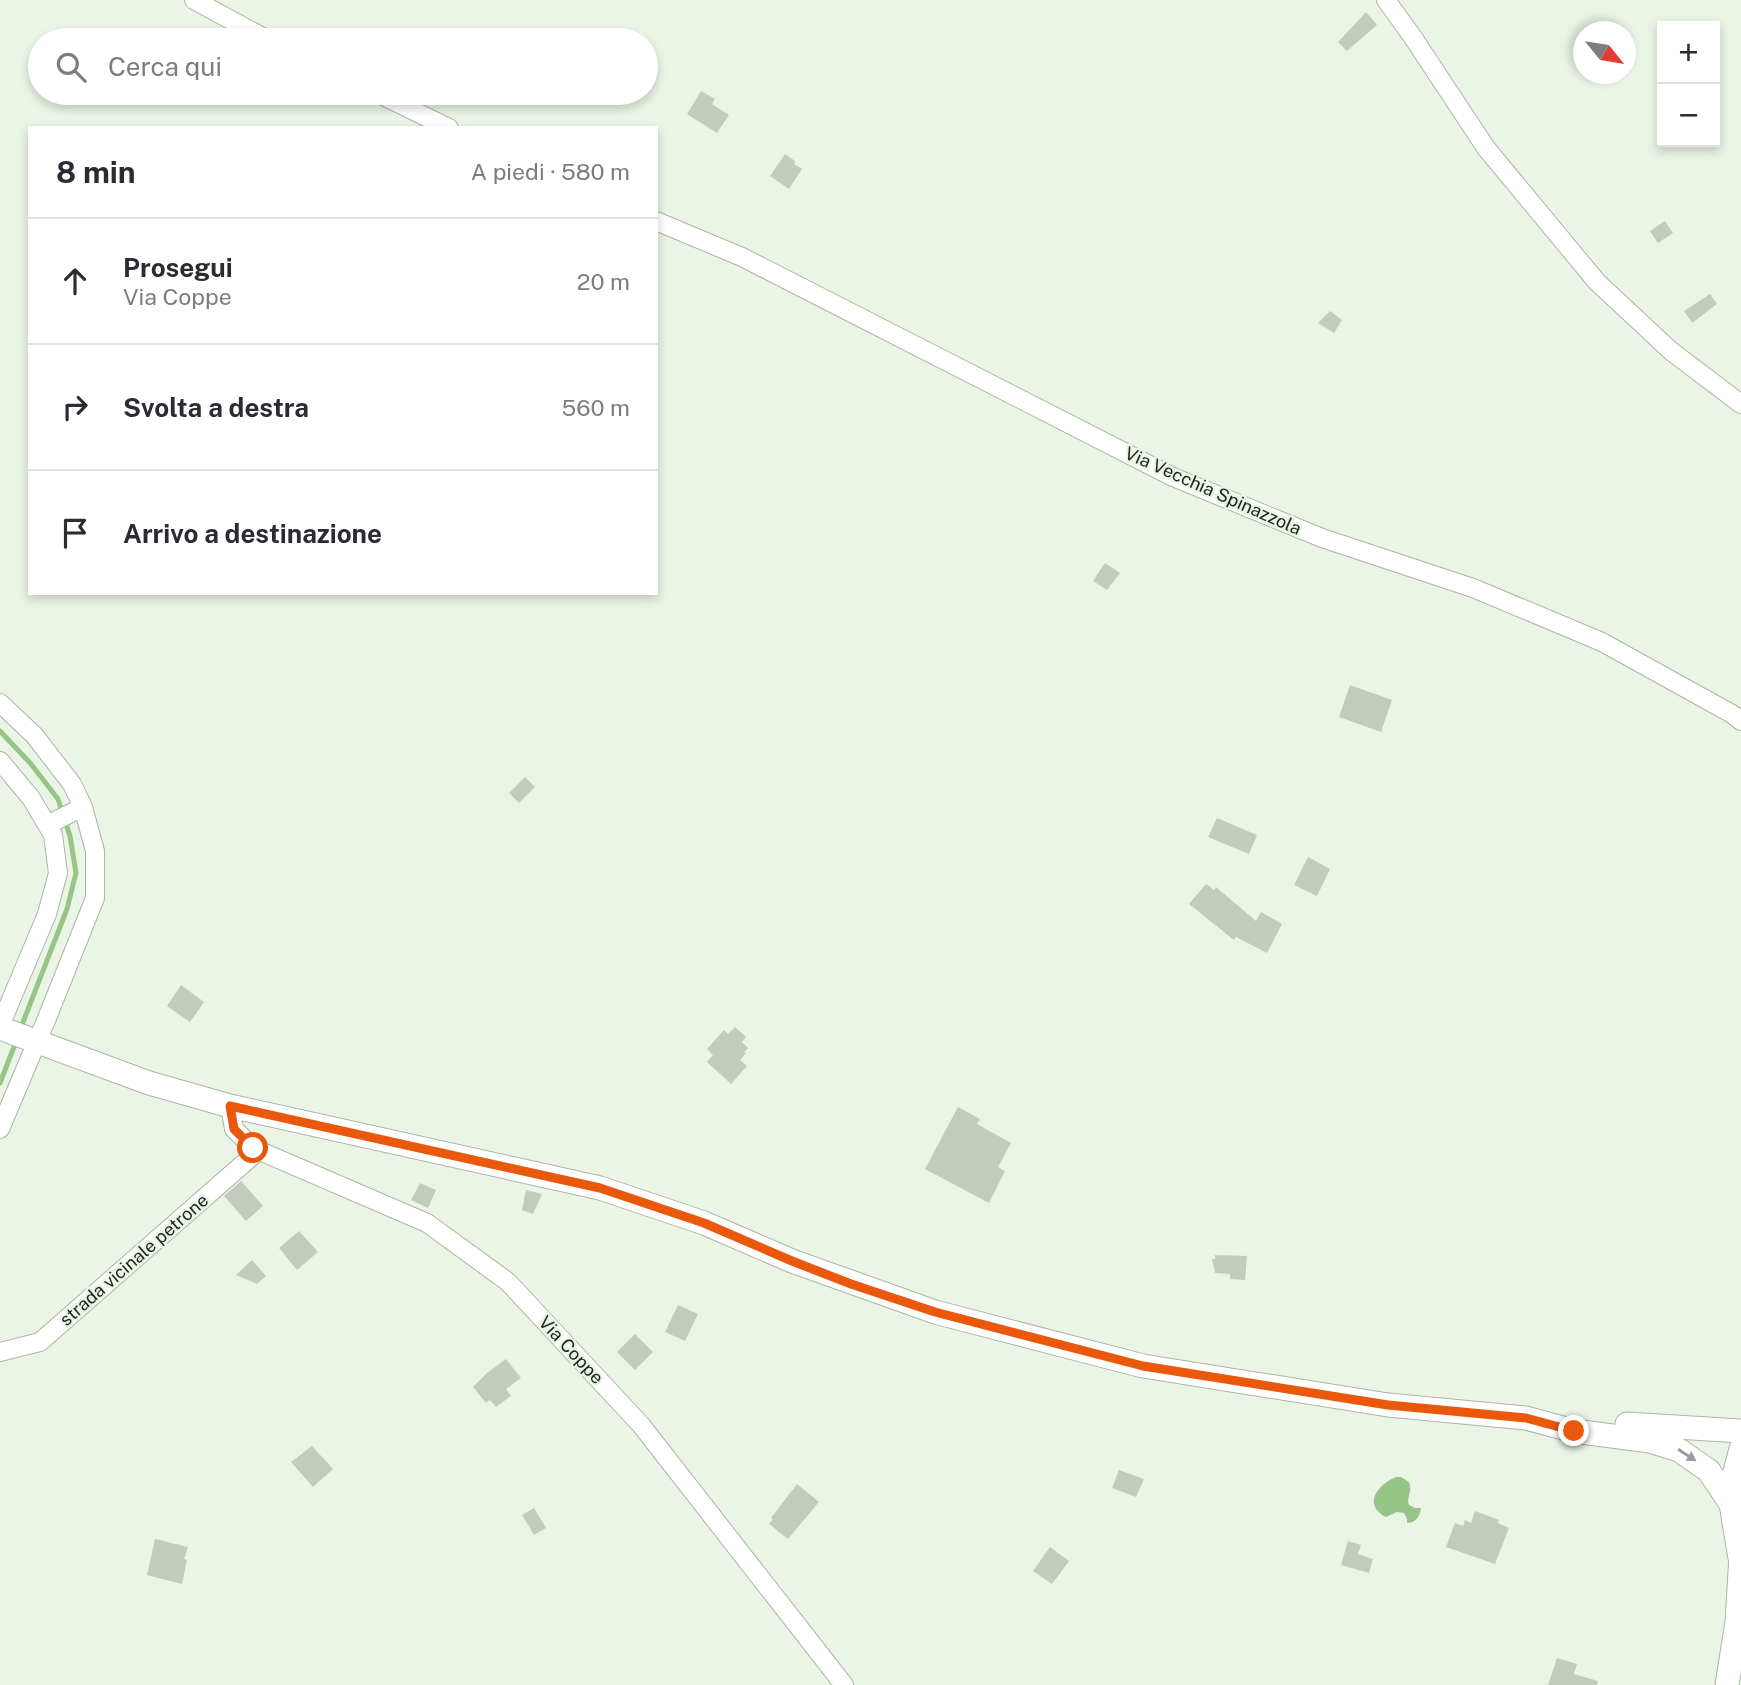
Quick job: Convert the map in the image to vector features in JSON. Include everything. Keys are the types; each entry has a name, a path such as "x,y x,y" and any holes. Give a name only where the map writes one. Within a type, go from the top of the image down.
{"main road":[{"path":"14,1033 149,1083 230,1106 600,1188 704,1223 851,1284 935,1312 1143,1366 1388,1405 1526,1418 1741,1431"},
{"path":"1526,1418 1574,1431 1650,1441 1679,1450 1709,1471 1731,1504"},
{"path":"1727,1685 1739,1625 1741,1557 1731,1504 1732,1483 1741,1449"}],"street":[{"path":"194,0 246,28"},
{"path":"1386,0 1486,148 1597,282 1671,351 1741,404"},
{"path":"402,105 445,126"},
{"name":"Via Vecchia Spinazzola","path":"658,221 742,257 1174,477 1322,538 1472,588 1602,642 1741,721"},
{"path":"0,703 34,735 72,784 83,807 95,851 96,898 14,1033"},
{"path":"0,761 32,798 53,835 58,873 14,1033 0,1129"},
{"path":"47,825 83,807"},
{"name":"Via Coppe","path":"230,1106 234,1129 253,1148 427,1223 508,1282 641,1425 844,1685"},
{"name":"strada vicinale petrone","path":"0,1352 40,1342 259,1150"}],"shaded area":[{"path":"1396,1477 1409,1482 1409,1505 1421,1508 1415,1521 1407,1523 1404,1513 1397,1512 1386,1517 1375,1507 1375,1495 1383,1485"}],"building":[{"path":"1366,12 1377,25 1347,51 1338,42"},
{"path":"701,91 715,99 712,104 729,115 717,133 687,114"},
{"path":"785,154 802,169 789,189 770,176"},
{"path":"1665,221 1673,233 1658,243 1650,231"},
{"path":"1710,294 1717,304 1692,323 1684,311"},
{"path":"1330,311 1342,320 1334,333 1318,323"},
{"path":"1105,563 1120,573 1107,590 1093,581"},
{"path":"1350,685 1392,700 1381,732 1339,717"},
{"path":"525,777 535,787 519,803 509,793"},
{"path":"1217,818 1257,835 1249,854 1208,837"},
{"path":"1308,857 1330,869 1317,896 1294,885"},
{"path":"1206,884 1214,890 1216,887 1256,921 1261,912 1282,924 1267,953 1236,937 1234,940 1189,904"},
{"path":"181,985 204,1002 190,1022 167,1006"},
{"path":"735,1027 746,1037 742,1042 748,1048 740,1060 747,1066 731,1084 707,1062 713,1055 707,1049 724,1030 728,1034"},
{"path":"958,1107 980,1119 977,1124 1011,1143 998,1167 1005,1171 989,1203 925,1169"},
{"path":"241,1181 263,1206 246,1221 224,1196"},
{"path":"420,1183 436,1190 428,1208 411,1200"},
{"path":"526,1190 542,1194 533,1214 522,1210"},
{"path":"299,1231 318,1252 297,1270 279,1248"},
{"path":"1215,1255 1247,1256 1245,1280 1230,1279 1230,1274 1215,1273 1212,1259 1215,1259"},
{"path":"252,1260 266,1276 257,1284 236,1275"},
{"path":"678,1305 698,1314 685,1341 665,1332"},
{"path":"635,1334 653,1352 635,1370 617,1352"},
{"path":"506,1359 521,1378 506,1389 511,1396 496,1407 490,1400 486,1403 473,1387"},
{"path":"312,1446 333,1469 313,1487 291,1462"},
{"path":"1119,1470 1144,1479 1136,1497 1112,1488"},
{"path":"797,1484 819,1502 788,1539 769,1524"},
{"path":"534,1508 546,1528 534,1535 522,1515"},
{"path":"1475,1511 1499,1520 1498,1523 1509,1528 1495,1564 1446,1547 1455,1523 1463,1526 1465,1520 1471,1523"},
{"path":"155,1539 188,1547 182,1584 147,1575"},
{"path":"1348,1541 1361,1545 1358,1554 1373,1559 1369,1573 1341,1565"},
{"path":"1050,1547 1069,1561 1052,1584 1033,1571"},
{"path":"1557,1658 1577,1664 1574,1674 1598,1681 1597,1685 1548,1685"}],"waterway":[{"path":"0,731 31,764 58,799 70,836 76,873 67,909 20,1030"},
{"path":"0,1083 17,1039"}],"route":[{"path":"253,1148 234,1129 230,1106 600,1188 704,1223 851,1284 935,1312 1143,1366 1388,1405 1526,1418 1574,1431"}]}
